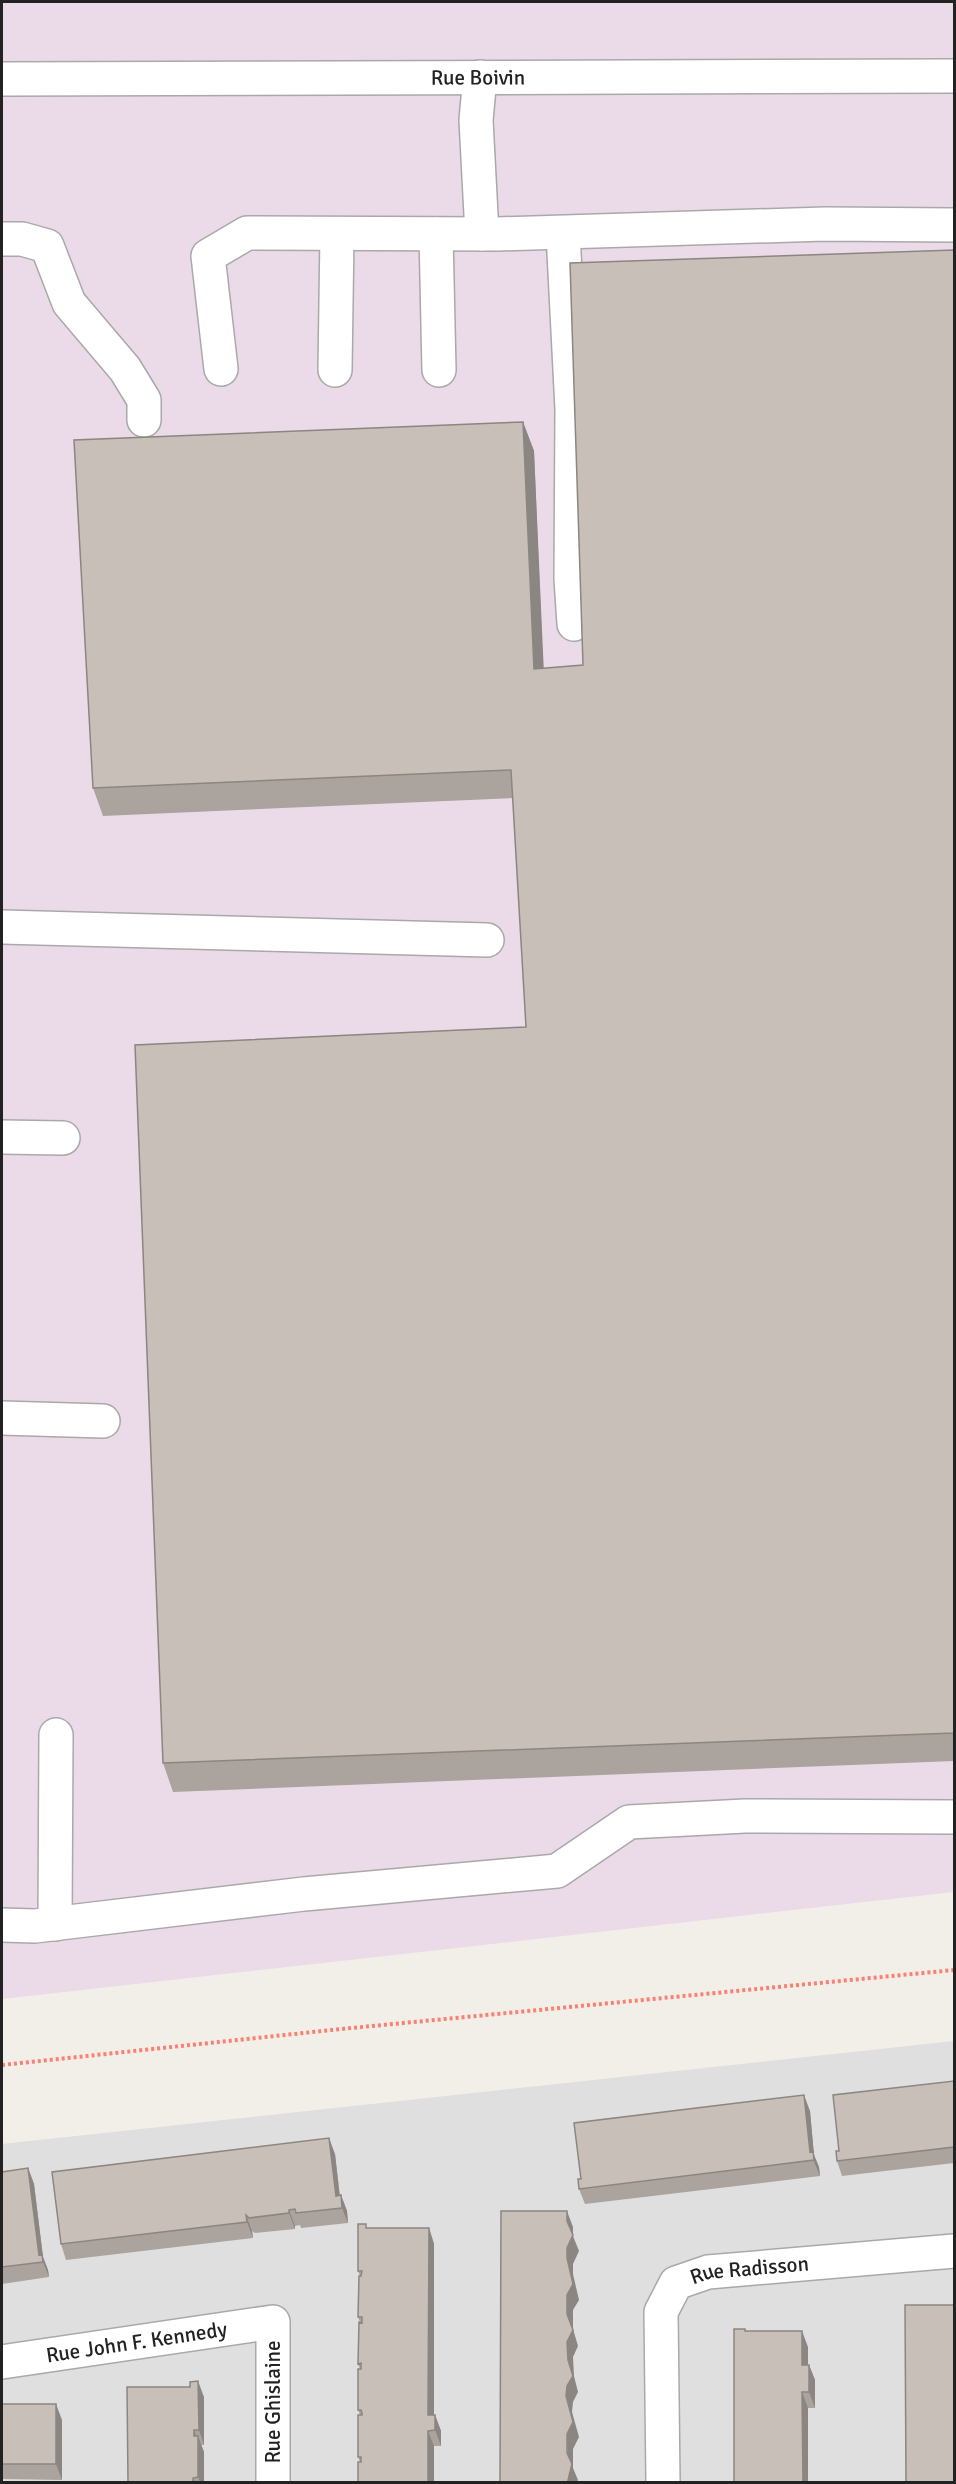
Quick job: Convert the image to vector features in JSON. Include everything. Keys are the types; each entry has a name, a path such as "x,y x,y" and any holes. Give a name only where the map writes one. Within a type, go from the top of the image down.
{"street":[{"name":"Rue Boivin","path":"2,79 954,76"},
{"path":"480,77 476,120 482,234"},
{"path":"221,369 208,256 247,233 482,234 825,224 954,225"},
{"path":"563,233 572,410 570,579 574,624"},
{"path":"335,370 337,234"},
{"path":"436,234 439,370"},
{"path":"2,239 22,239 47,246 69,303 125,369 144,400 144,420"},
{"path":"2,927 487,940"},
{"path":"2,1137 63,1138"},
{"path":"2,1418 103,1421"},
{"path":"55,1924 56,1735"},
{"path":"2,1925 55,1924 304,1894 557,1870 629,1822 745,1816 954,1817"},
{"name":"Rue Radisson","path":"663,2482 661,2312 676,2283 708,2272 954,2251"},
{"name":"Rue John F. Kennedy","path":"2,2362 273,2322"},
{"name":"Rue Ghislaine","path":"273,2322 273,2482"}],"path":[{"path":"2,2065 353,2028 954,1971"}],"shaded area":[{"path":"2,2 954,2 954,1892 2,1999"},
{"path":"954,2041 954,2482 2,2482 2,2144"}],"building":[{"path":"954,250 954,1733 163,1763 135,1045 526,1027 511,770 93,788 74,440 523,422 534,669 583,665 570,263"},
{"path":"954,2081 954,2147 837,2161 836,2151 839,2151 833,2095"},
{"path":"804,2095 810,2152 813,2151 814,2160 579,2189 578,2179 581,2179 574,2123"},
{"path":"329,2138 336,2196 341,2195 342,2208 296,2213 295,2209 289,2210 289,2213 249,2218 246,2215 247,2222 61,2244 52,2172"},
{"path":"28,2168 39,2255 42,2254 43,2262 2,2267 2,2172"},
{"path":"501,2211 567,2211 567,2221 573,2235 567,2248 573,2284 567,2295 567,2314 573,2330 567,2342 568,2360 573,2376 567,2386 566,2396 573,2422 567,2434 567,2453 572,2464 568,2482 500,2482"},
{"path":"358,2224 366,2224 366,2228 429,2228 428,2415 435,2415 435,2430 428,2431 428,2482 358,2482 358,2462 361,2462 361,2457 358,2457 358,2415 362,2415 361,2410 358,2410 358,2369 361,2369 361,2363 358,2364 359,2322 362,2323 362,2317 358,2317 359,2276 362,2271 358,2271"},
{"path":"905,2305 954,2305 954,2482 906,2482"},
{"path":"734,2329 802,2331 802,2365 809,2365 809,2392 802,2392 803,2482 734,2482"},
{"path":"198,2381 199,2430 194,2430 194,2436 198,2436 198,2477 193,2478 195,2482 128,2482 127,2387 190,2387 190,2382"},
{"path":"2,2404 56,2404 56,2464 2,2464"}]}
